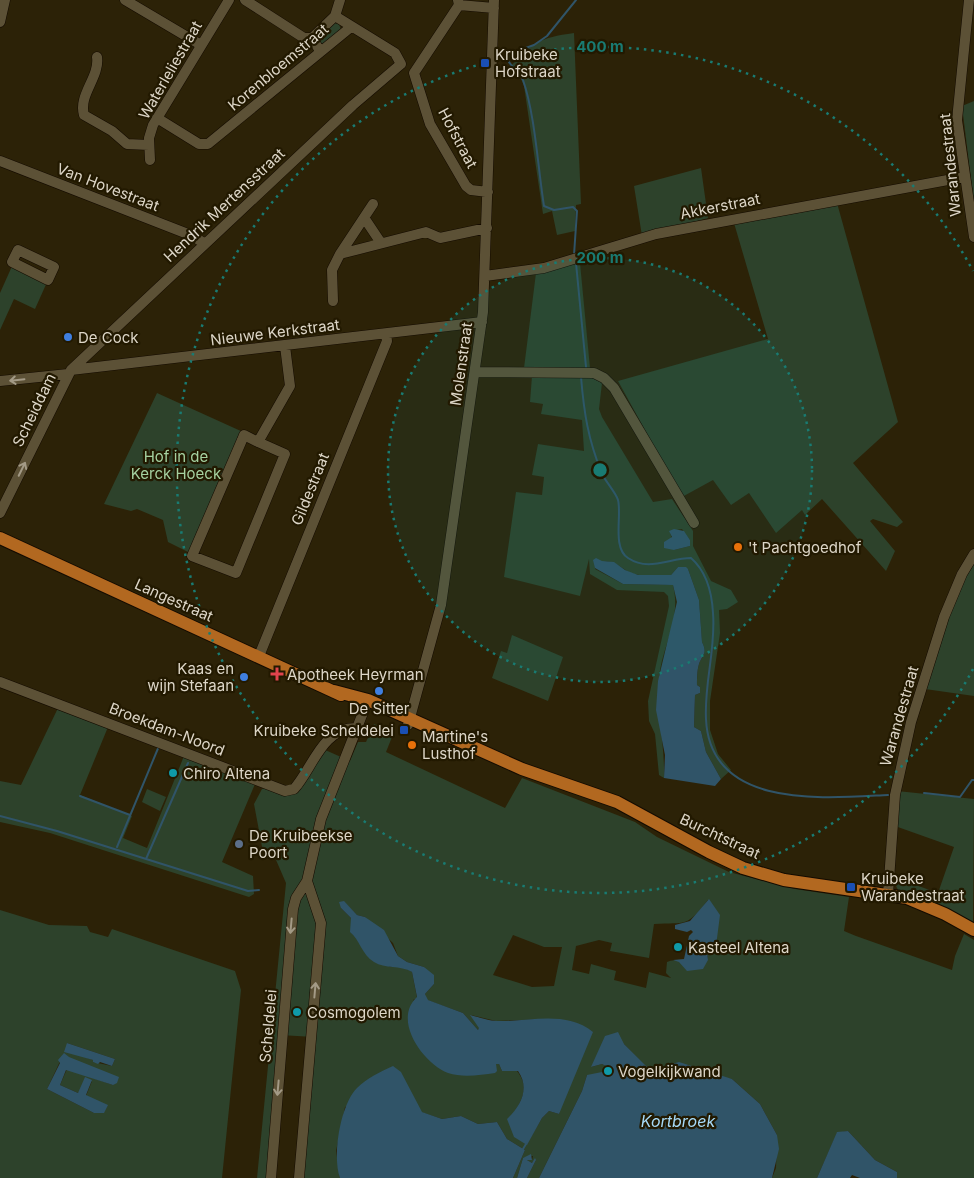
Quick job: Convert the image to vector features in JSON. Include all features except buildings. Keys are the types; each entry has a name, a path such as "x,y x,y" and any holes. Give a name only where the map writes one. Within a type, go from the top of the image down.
{"main road":[{"name":"Langestraat","path":"0,538 334,691 367,703 409,722"},
{"name":"Burchtstraat","path":"409,722 438,738 460,743 522,769 617,802 709,852 743,868 784,880 888,894 926,904 974,930"}],"street":[{"path":"0,22 5,0"},
{"path":"125,0 201,45"},
{"name":"Waterleliestraat","path":"150,160 149,145 153,125 229,0"},
{"path":"245,0 304,38 312,38 335,16 351,27"},
{"name":"Korenbloemstraat","path":"335,16 340,0"},
{"name":"Warandestraat","path":"969,0 957,120 974,238"},
{"path":"415,70 458,3 494,4"},
{"name":"Molenstraat","path":"409,722 441,605 482,322 494,4"},
{"name":"Korenbloemstraat","path":"157,118 199,144 208,144 351,27 394,53 401,64 415,70"},
{"path":"312,38 320,51"},
{"path":"97,57 98,64 83,103 84,115 112,130 127,144 149,145"},
{"name":"Hendrik Mertensstraat","path":"70,372 353,105 401,64"},
{"name":"Hofstraat","path":"415,70 415,77 430,124 466,186 471,190 488,192"},
{"name":"Van Hovestraat","path":"0,161 193,236 205,244"},
{"name":"Akkerstraat","path":"485,276 544,268 656,234 964,177"},
{"path":"333,301 332,270 340,254 373,204"},
{"path":"365,218 381,243"},
{"path":"340,254 426,232 440,238 487,228"},
{"name":"Nieuwe Kerkstraat","path":"0,381 482,322"},
{"name":"Gildestraat","path":"259,656 387,341 386,334"},
{"path":"258,442 290,386 285,346"},
{"name":"Scheiddam","path":"0,513 70,372"},
{"path":"475,372 594,372 604,378 614,388 694,523"},
{"path":"244,436 258,442 285,454 236,573 192,556 244,436"},
{"name":"Warandestraat","path":"888,894 894,795 901,760 944,617 962,574 974,554"},
{"name":"Broekdam-Noord","path":"0,682 284,790 294,789 317,752 336,734 346,728 357,728"},
{"name":"Scheldelei","path":"271,1178 293,909 296,898 307,881 321,819 367,703"},
{"path":"299,1178 321,923 307,881"}],"green space":[{"path":"333,23 339,24 341,30 323,44 318,42 318,37"},
{"path":"574,33 581,204 576,205 575,231 557,235 552,211 543,214 524,86 519,74 509,68 524,52 544,39"},
{"path":"974,101 974,203 962,106"},
{"path":"701,168 708,218 642,236 634,186"},
{"path":"837,203 898,422 853,463 903,522 897,527 873,519 870,521 895,551 886,571 822,499 805,515 802,510 776,533 749,493 731,505 713,480 682,497 618,381 768,339 734,223"},
{"path":"580,263 590,368 524,368 536,273"},
{"path":"13,264 48,280 35,309 14,299 0,330 0,293"},
{"path":"532,376 590,377 602,383 599,409 602,417 653,502 672,499 693,531 693,546 711,581 731,590 738,602 727,609 719,610 720,633 710,701 710,730 718,754 731,770 721,779 706,752 701,731 694,727 695,695 700,693 700,687 697,685 698,669 704,649 699,600 688,569 678,567 671,575 647,576 632,573 614,563 603,562 595,564 595,569 623,584 673,585 675,611 660,670 659,682 664,778 659,775 655,734 649,721 648,701 669,606 668,596 664,592 617,590 590,574 589,559 580,596 504,577 516,492 542,495 544,477 532,475 538,444 584,451 582,420 541,414 543,404 530,402","holes":["682,529 690,540 690,546 674,550 670,531"]},
{"name":"Hof in de Kerck Hoeck","path":"157,393 243,432 190,553 168,542 163,520 137,509 131,511 104,504"},
{"path":"974,561 974,696 925,689 952,607"},
{"path":"512,635 563,657 548,701 492,678 501,651 507,653"},
{"path":"58,708 108,727 80,795 132,816 123,838 147,848 184,756 255,784 222,862 253,876 254,894 249,897 50,833 0,822 0,781 21,785"},
{"path":"374,724 394,732 386,752 505,808 522,778 635,822 657,837 729,872 795,889 849,897 844,931 952,970 955,956 964,934 974,940 974,1178 897,1178 897,1172 875,1160 848,1131 837,1133 817,1178 772,1178 776,1168 777,1135 760,1104 732,1079 650,1071 624,1044 591,1067 602,1064 612,1069 609,1076 587,1075 582,1091 539,1178 527,1178 536,1160 532,1163 527,1160 532,1160 533,1156 523,1158 517,1178 513,1178 525,1150 507,1139 497,1122 478,1124 461,1116 442,1119 421,1112 411,1094 345,1107 336,1151 340,1178 302,1178 314,1037 280,1035 268,1178 257,1178 286,883 273,853 263,852 254,804 262,789 268,787 285,793 323,749 350,761 358,742 366,742","holes":["708,900 716,945 712,944 707,951 708,960 667,962 666,973 671,978 649,972 646,988 614,980 616,971 591,964 589,974 572,970 576,946 599,940 612,943 610,951 649,958 654,924 685,922 695,915","347,905 357,915 365,917 393,943 398,956 407,962 424,967 434,984 425,994 427,1000 463,1013 478,1030 480,1028 471,1015 496,1021 550,1019 573,1022 559,1114 549,1111 542,1118 527,1144 514,1113 520,1102 524,1087 521,1076 517,1071 502,1071 499,1064 413,1000 417,998 412,972 403,967 390,967 359,943 351,918 341,908","513,935 544,947 562,947 554,986 532,987 493,975"]},
{"path":"147,789 166,797 160,811 142,802"},
{"path":"897,791 974,799 973,923 933,901 899,892 895,884 899,879 938,893 954,847 895,826"},
{"path":"0,910 49,925 87,926 90,932 108,937 112,929 235,971 241,990 222,1178 0,1178","holes":["67,1043 115,1059 112,1066 93,1062 93,1060 70,1052","63,1055 113,1085 67,1069 60,1085 78,1093 92,1081 86,1096 94,1113 47,1089"]}],"water":[{"path":"674,529 684,531 690,540 690,546 674,550 664,548 664,542 672,537 669,531"},
{"path":"596,558 602,561 614,562 625,570 638,575 671,575 678,567 686,567 688,569 699,600 704,649 698,669 697,685 700,687 700,693 695,695 694,727 701,731 706,752 721,779 715,786 664,778 665,755 656,710 658,681 677,602 673,585 623,584 595,568 593,560"},
{"path":"709,899 720,915 716,946 712,944 707,951 708,960 703,969 687,971 679,962 673,960 684,959 689,936 693,932 691,930 687,932 675,929 675,925 690,921"},
{"path":"344,901 357,915 365,917 384,930 398,956 407,962 424,967 434,975 434,984 425,994 428,1000 463,1013 478,1030 479,1028 470,1015 497,1021 559,1019 582,1025 593,1032 559,1114 549,1111 542,1118 527,1145 514,1137 507,1119 520,1103 522,1096 522,1077 518,1071 502,1071 499,1064 496,1064 497,1071 495,1073 472,1076 460,1075 448,1073 438,1068 429,1060 421,1051 409,1029 408,1017 410,1006 417,997 412,972 403,968 378,964 370,959 350,932 351,918 341,908 339,902"},
{"name":"Kortbroek","path":"618,1032 624,1044 650,1070 679,1062 732,1079 760,1104 777,1135 779,1149 772,1178 539,1178 582,1091 587,1075 602,1072 609,1076 612,1069 602,1064 591,1067 605,1036"},
{"path":"67,1043 115,1059 112,1066 100,1062 98,1064 93,1062 93,1060 64,1052"},
{"path":"64,1053 69,1057 119,1077 117,1083 113,1085 66,1070 60,1085 78,1093 85,1077 92,1080 86,1095 108,1105 104,1113 94,1113 47,1089 60,1063 58,1060"},
{"path":"393,1066 401,1072 422,1112 442,1119 461,1116 478,1124 497,1122 507,1139 525,1150 513,1178 340,1178 337,1145 346,1106 351,1096 361,1084"},
{"path":"848,1131 875,1160 897,1172 897,1178 860,1178 852,1175 850,1178 817,1178 837,1132"},
{"path":"531,1154 532,1160 527,1160 532,1163 535,1158 536,1160 527,1178 517,1178 523,1158"}],"waterway":[{"path":"574,255 577,211 573,207 554,210 544,206 527,94 523,80 506,55 534,45 547,36 576,0"},
{"path":"576,263 586,367"},
{"path":"581,377 585,414 593,449 602,474 618,500 619,539 623,553 628,558 644,564 691,558 701,570 708,584 713,626 706,719 712,749 727,770 749,784 775,792 804,796 834,797 888,795"},
{"path":"117,847 159,746"},
{"path":"146,859 188,763"},
{"path":"924,793 960,797 972,780 974,780"},
{"path":"80,796 130,815"},
{"path":"0,816 57,831 248,891 259,890"},
{"path":"523,1149 526,1144"}],"place":[{"name":"Kruibeke Hofstraat","path":"485,63"},
{"name":"De Cock","path":"68,337"},
{"name":"'t Pachtgoedhof","path":"738,547"},
{"name":"Apotheek Heyrman","path":"277,674"},
{"name":"Kaas en wijn Stefaan","path":"244,677"},
{"name":"De Sitter","path":"379,691"},
{"name":"Kruibeke Scheldelei","path":"404,730"},
{"name":"Martine's Lusthof","path":"412,745"},
{"name":"Chiro Altena","path":"173,773"},
{"name":"De Kruibeekse Poort","path":"239,844"},
{"name":"Kruibeke Warandestraat","path":"851,887"},
{"name":"Kasteel Altena","path":"678,947"},
{"name":"Cosmogolem","path":"297,1012"},
{"name":"Vogelkijkwand","path":"608,1071"}]}
